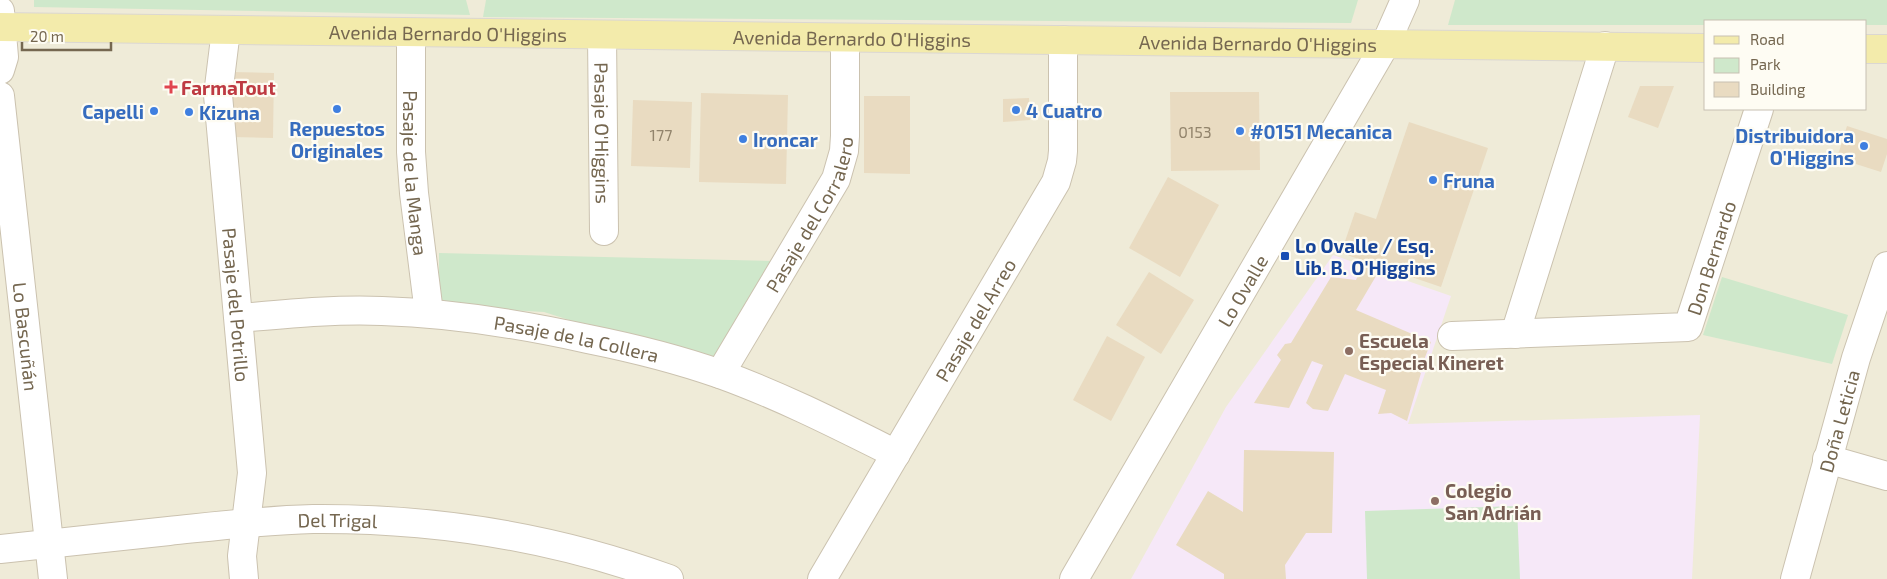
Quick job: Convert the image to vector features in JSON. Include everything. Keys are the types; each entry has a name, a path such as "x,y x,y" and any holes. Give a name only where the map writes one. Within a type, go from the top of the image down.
{"main road":[{"name":"Avenida Bernardo O'Higgins","path":"0,22 226,30 411,33 1386,42 1704,48"},
{"path":"1867,49 1887,49"}],"street":[{"name":"Lo Ovalle","path":"1074,579 1386,42 1405,0"},
{"path":"0,22 4,58 0,70"},
{"name":"Pasaje del Potrillo","path":"226,30 218,95 252,473 242,556 244,579"},
{"name":"Pasaje de la Manga","path":"411,33 411,152 414,193 430,313"},
{"name":"Pasaje O'Higgins","path":"602,35 604,231"},
{"name":"Pasaje del Corralero","path":"720,374 836,179 846,136 845,38"},
{"name":"Pasaje del Arreo","path":"822,579 1058,177 1063,151 1063,40"},
{"path":"1515,334 1606,46"},
{"name":"Lo Bascuñán","path":"0,96 8,250 50,544 53,579"},
{"name":"Don Bernardo","path":"1452,336 1688,327 1759,110"},
{"name":"Doña Leticia","path":"1795,579 1827,459 1881,301 1887,266"},
{"name":"Pasaje de la Collera","path":"239,318 342,311 430,313 513,323 564,333 667,358 720,374 763,391 896,454"},
{"path":"1827,459 1887,476"},
{"name":"Del Trigal","path":"0,549 247,522 312,519 377,520 428,524 527,538 581,550 669,579"}],"shaded area":[{"path":"0,0 1887,0 1887,579 0,579"},
{"name":"Colegio San Adrián","path":"1333,255 1451,296 1408,424 1700,415 1692,579 1131,579 1226,407"}],"green space":[{"path":"34,0 466,0 470,15 34,7"},
{"path":"486,0 1358,0 1351,23 483,17"},
{"path":"1455,0 1887,0 1887,25 1867,25 1867,20 1704,20 1704,25 1448,25"},
{"path":"439,253 777,261 714,366 544,312 439,306"},
{"path":"1722,277 1848,315 1832,364 1703,335"},
{"path":"1517,506 1520,579 1367,579 1365,511"}],"building":[{"path":"231,72 274,73 273,138 230,137"},
{"path":"1640,86 1674,86 1658,128 1628,117"},
{"path":"1170,92 1259,92 1260,170 1171,171"},
{"name":"Ironcar","path":"701,93 788,95 786,184 699,182"},
{"path":"864,96 910,96 910,174 864,173"},
{"name":"4 Cuatro","path":"1029,98 1030,120 1003,122 1003,99"},
{"path":"633,100 692,102 690,168 631,166"},
{"name":"Fruna","path":"1409,122 1488,148 1441,287 1341,253 1355,212 1376,219"},
{"name":"Distribuidora O'Higgins","path":"1847,126 1887,139 1887,154 1881,172 1837,158"},
{"path":"1168,177 1219,205 1180,277 1129,248"},
{"path":"1362,266 1379,271 1356,310 1431,342 1422,365 1411,361 1411,367 1421,373 1407,421 1391,413 1378,414 1386,390 1345,374 1328,411 1313,409 1306,403 1323,365 1312,361 1289,408 1254,403 1281,360 1277,355 1285,344 1291,343 1331,277 1356,280"},
{"path":"1149,272 1194,300 1161,354 1116,325"},
{"path":"1107,336 1145,357 1111,421 1073,400"},
{"path":"1244,450 1334,452 1332,533 1306,533 1285,565 1286,579 1224,579 1224,574 1176,545 1208,491 1243,512"}],"place":[{"name":"FarmaTout","path":"171,87"},
{"name":"Repuestos Originales","path":"337,109"},
{"name":"4 Cuatro","path":"1016,110"},
{"name":"Capelli","path":"154,111"},
{"name":"Kizuna","path":"189,112"},
{"name":"#0151 Mecanica","path":"1240,131"},
{"name":"Ironcar","path":"743,139"},
{"name":"Distribuidora O'Higgins","path":"1864,146"},
{"name":"Fruna","path":"1433,180"},
{"name":"Lo Ovalle / Esq. Lib. B. O'Higgins","path":"1285,256"},
{"name":"Escuela Especial Kineret","path":"1349,351"},
{"name":"Colegio San Adrián","path":"1435,501"}]}
